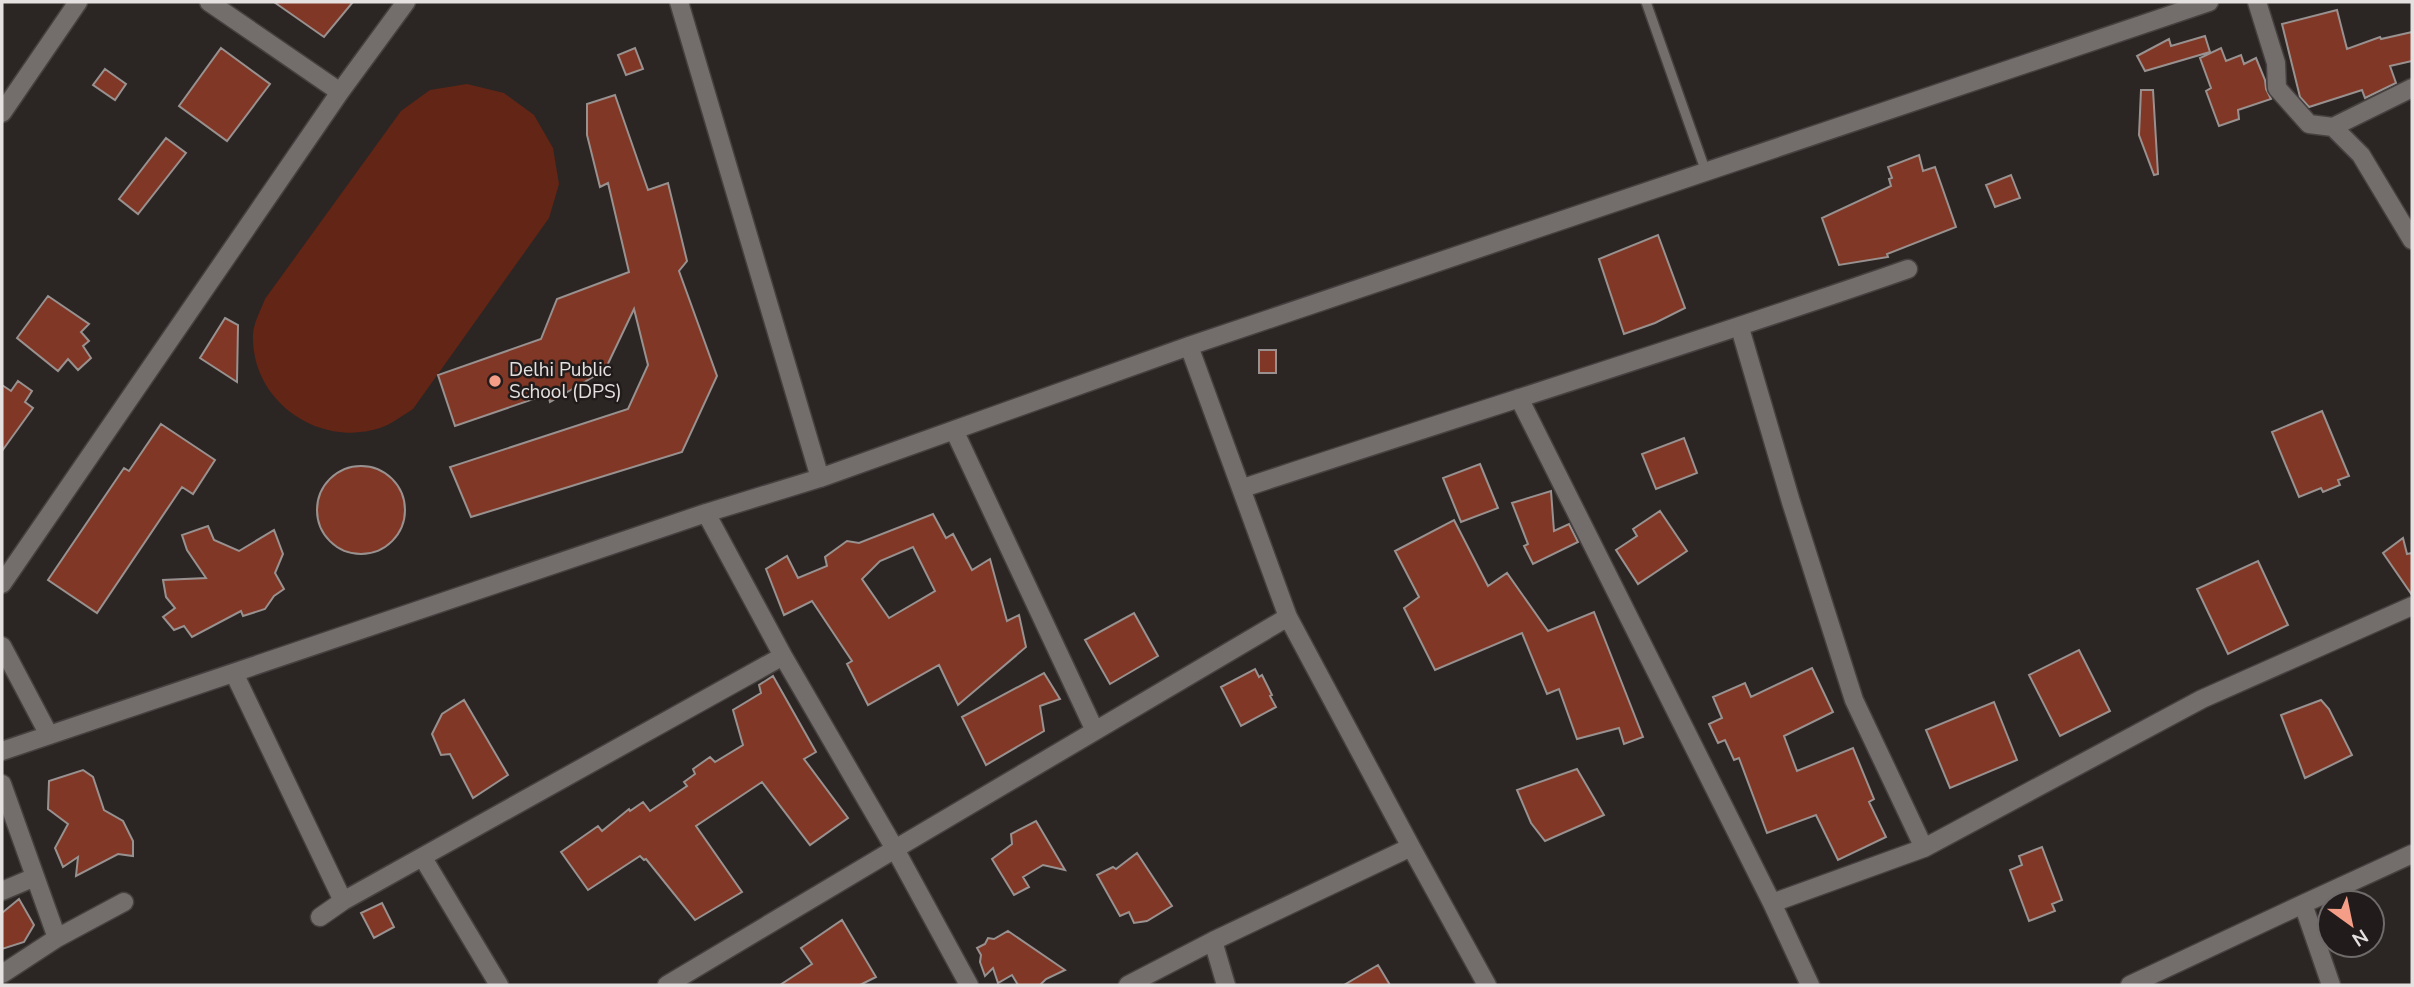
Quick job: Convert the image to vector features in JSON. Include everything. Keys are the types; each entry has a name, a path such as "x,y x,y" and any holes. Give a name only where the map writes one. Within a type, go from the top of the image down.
{"street":[{"path":"2,113 78,2"},
{"path":"209,2 340,92"},
{"path":"2,584 340,92 406,2"},
{"path":"679,2 820,478"},
{"path":"2,751 706,513 820,478 1188,346 2209,2"},
{"path":"2257,2 2276,63 2277,88 2309,124 2333,127 2412,88"},
{"path":"2333,127 2361,155 2412,240"},
{"path":"1242,488 1741,328 1908,269"},
{"path":"1741,328 1797,521 1854,700 1924,848"},
{"path":"1188,346 1288,617 1487,985"},
{"path":"1519,398 1772,903 1810,985"},
{"path":"954,430 1095,731"},
{"path":"706,513 783,656 895,849 969,985"},
{"path":"1772,903 1924,848 2202,699 2412,606"},
{"path":"667,985 1288,617"},
{"path":"2,646 50,735"},
{"path":"320,916 783,656"},
{"path":"234,673 343,901"},
{"path":"2,784 57,938"},
{"path":"1128,985 1213,941 1410,847"},
{"path":"2130,985 2412,854"},
{"path":"423,858 499,985"},
{"path":"2,891 35,877"},
{"path":"2,974 57,938 124,902"},
{"path":"2303,904 2331,985"},
{"path":"1213,941 1226,985"}],"lane":[{"path":"1646,2 1706,172"}],"shaded area":[{"path":"467,84 504,93 534,115 553,148 559,184 549,218 413,409 380,428 357,432 334,431 312,425 293,414 276,399 263,380 255,359 253,335 265,299 401,111 430,90"}],"building":[{"path":"274,2 353,2 324,37"},
{"path":"2337,10 2347,49 2380,37 2381,39 2412,32 2412,61 2390,66 2396,83 2365,98 2362,90 2309,107 2300,97 2282,24"},
{"path":"2205,36 2210,52 2145,71 2137,56 2169,39 2171,46"},
{"path":"221,48 270,84 227,141 179,106"},
{"path":"635,48 643,69 626,75 618,55"},
{"path":"2221,48 2226,61 2241,55 2244,64 2256,58 2271,99 2238,110 2239,119 2219,126 2206,91 2211,88 2200,58"},
{"path":"105,69 126,84 115,100 93,85"},
{"path":"2141,90 2153,90 2158,174 2154,175 2139,135"},
{"path":"615,95 648,190 668,183 687,261 679,271 717,376 682,452 471,517 450,467 628,409 648,365 634,309 605,370 550,402 548,394 455,426 438,375 541,339 557,299 629,272 608,183 600,187 587,135 587,104"},
{"path":"166,138 186,153 138,214 119,199"},
{"path":"1919,155 1923,171 1935,167 1956,227 1887,254 1888,257 1839,265 1822,218 1891,186 1889,179 1892,178 1888,167"},
{"path":"2011,175 2020,198 1995,207 1986,185"},
{"path":"1658,235 1685,308 1624,334 1599,259"},
{"path":"48,296 89,324 81,332 89,341 83,346 91,358 78,370 68,359 58,371 17,338"},
{"path":"225,318 238,325 237,382 200,358"},
{"path":"1259,350 1276,350 1276,373 1259,373"},
{"path":"18,381 32,391 25,402 33,408 2,451 2,385 11,391"},
{"path":"2322,411 2349,476 2338,480 2340,485 2323,492 2321,488 2299,497 2272,432"},
{"path":"161,424 215,460 193,494 182,487 97,613 48,580 124,468 129,471"},
{"path":"1684,438 1697,473 1656,489 1642,454"},
{"path":"1480,464 1498,508 1461,522 1443,478"},
{"path":"361,466 386,473 398,485 405,510 398,535 386,547 361,554 336,547 324,535 317,510 324,485 336,473"},
{"path":"1551,491 1554,531 1569,524 1578,542 1533,564 1524,546 1528,544 1512,503"},
{"path":"1660,511 1687,551 1638,584 1616,550 1637,536 1633,529"},
{"path":"933,514 946,538 953,534 972,570 990,559 1007,621 1019,615 1026,647 958,705 939,665 868,705 847,664 852,661 812,601 784,615 766,569 787,556 798,578 827,566 825,557 847,541 859,543","holes":["913,547 935,591 889,618 862,579 880,561"]},
{"path":"1454,520 1488,586 1507,573 1548,631 1594,612 1643,737 1624,744 1619,728 1577,739 1559,689 1547,694 1522,633 1435,670 1404,608 1419,597 1395,551"},
{"path":"208,526 214,540 239,551 274,530 283,554 275,573 284,589 274,596 265,609 243,616 241,611 192,637 184,626 174,630 163,617 175,608 166,597 163,580 206,578 187,550 182,535"},
{"path":"2403,538 2407,554 2412,553 2412,595 2383,553"},
{"path":"2258,561 2288,625 2228,654 2197,589"},
{"path":"1134,613 1158,656 1110,684 1085,640"},
{"path":"2079,650 2110,711 2060,736 2029,675"},
{"path":"1812,668 1833,712 1784,736 1797,771 1853,748 1874,799 1869,802 1886,837 1838,860 1816,815 1767,833 1739,758 1734,760 1725,740 1718,743 1709,724 1722,718 1713,697 1745,683 1751,697"},
{"path":"1255,669 1259,677 1262,675 1276,707 1241,726 1221,687"},
{"path":"1044,673 1060,699 1040,706 1044,731 986,765 962,717"},
{"path":"773,676 816,752 804,759 848,818 810,845 762,782 696,826 742,892 695,920 646,859 640,856 588,890 561,852 598,826 602,831 629,809 630,811 643,802 650,811 687,786 684,782 695,774 693,769 710,757 715,762 743,745 733,710 761,693 759,685"},
{"path":"464,700 508,775 473,798 450,754 441,755 432,734 442,714"},
{"path":"2321,700 2329,709 2352,755 2305,778 2281,715"},
{"path":"1994,702 2017,760 1950,788 1926,730"},
{"path":"1577,769 1604,815 1545,841 1531,823 1517,790"},
{"path":"83,770 93,777 104,810 123,821 133,841 133,856 118,854 76,876 78,857 63,867 55,848 68,824 48,809 49,781"},
{"path":"1036,821 1065,870 1043,865 1023,877 1029,887 1014,895 992,859 1012,844 1011,834"},
{"path":"2042,847 2062,900 2052,904 2055,911 2029,921 2010,870 2022,865 2019,856"},
{"path":"1137,853 1172,906 1147,921 1134,923 1129,912 1120,916 1097,875 1113,867 1116,869"},
{"path":"19,899 34,925 24,942 2,949 2,913"},
{"path":"382,903 394,927 374,938 361,913"},
{"path":"842,920 876,977 860,985 780,985 812,964 801,948"},
{"path":"1008,931 1065,970 1040,985 1018,985 1012,975 998,983 993,968 985,976 977,948 985,944 988,938 994,939"},
{"path":"1378,965 1390,985 1344,985"}],"place":[{"name":"Delhi Public School (DPS)","path":"495,381"}]}
